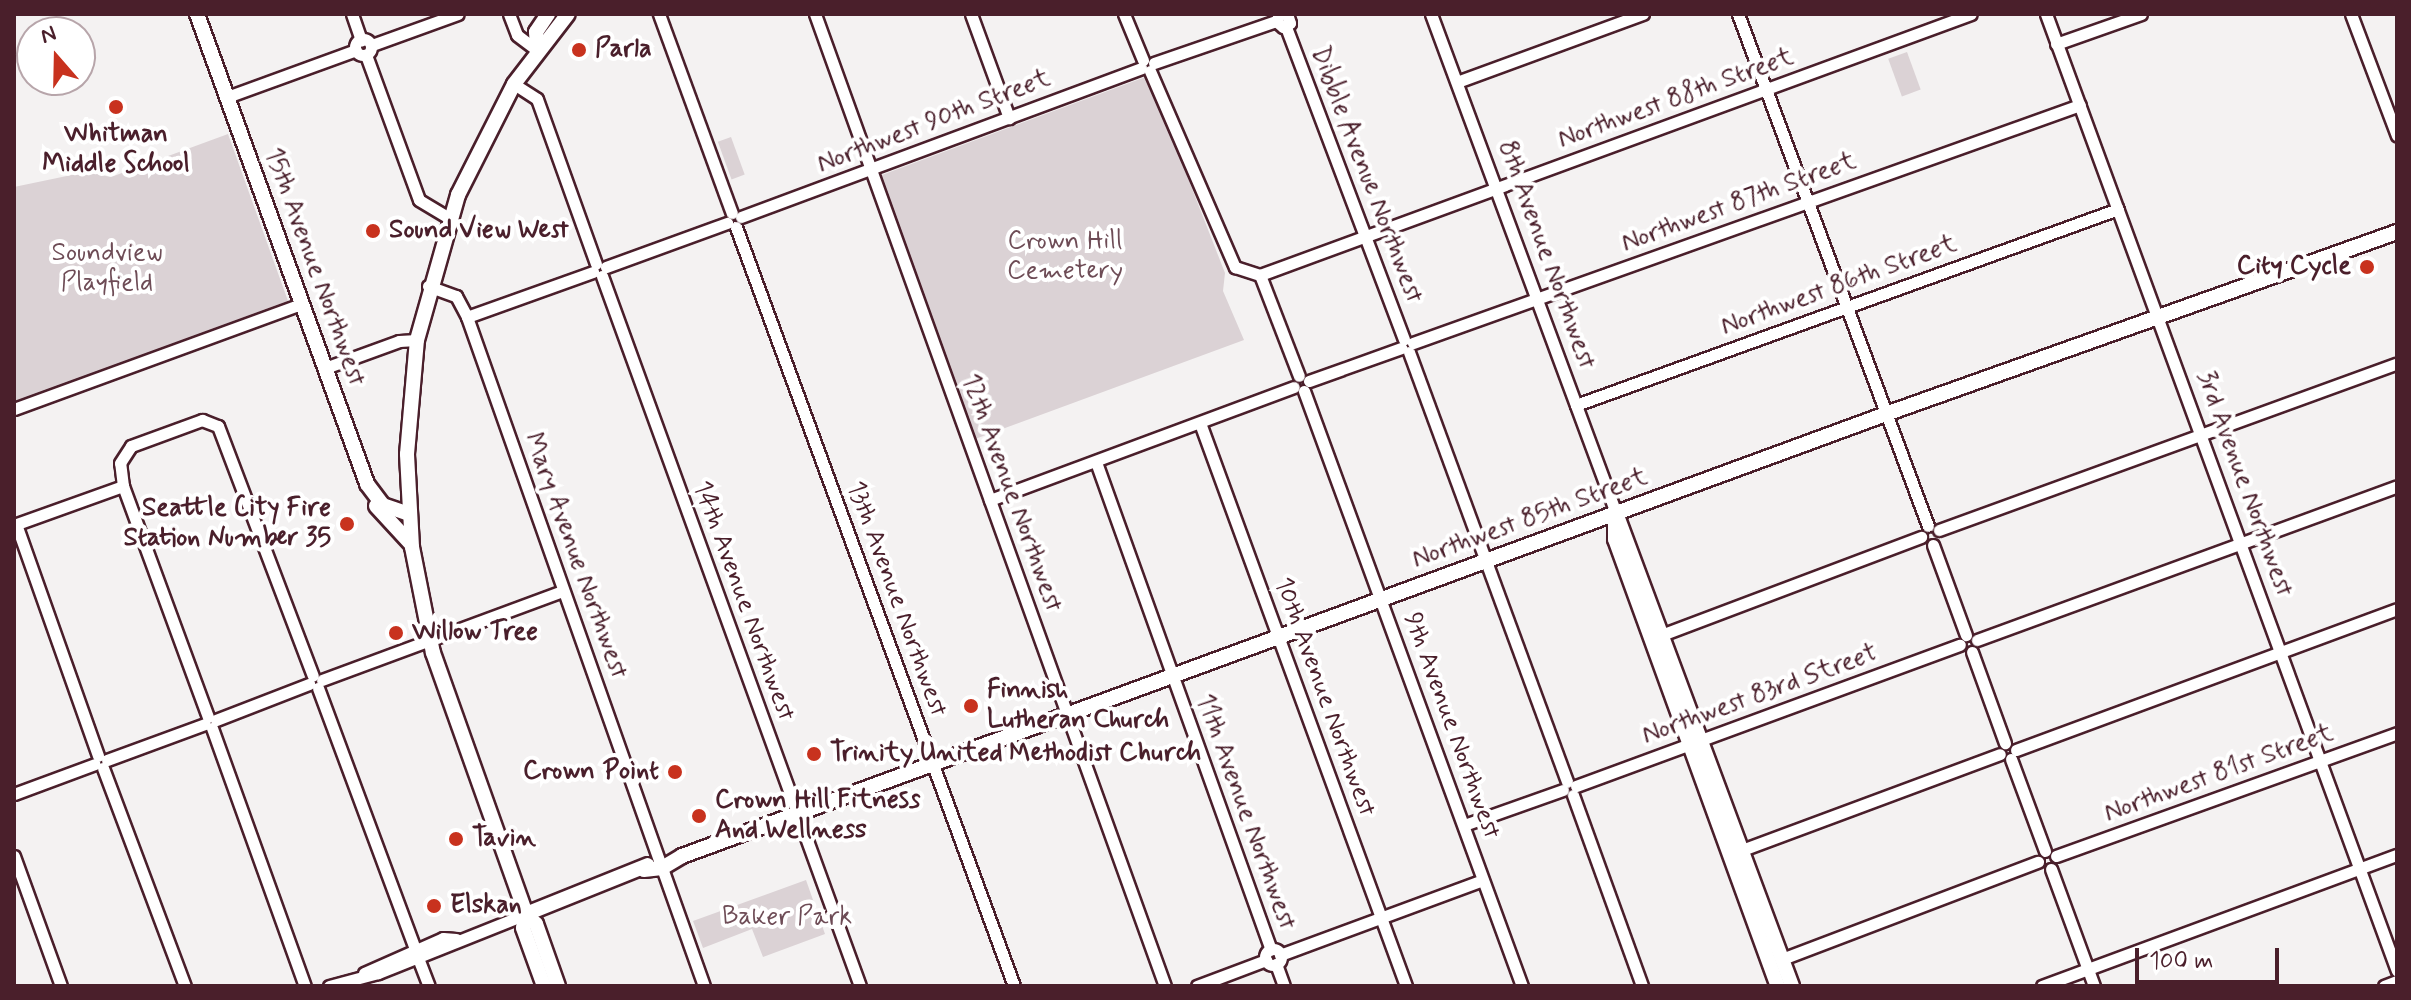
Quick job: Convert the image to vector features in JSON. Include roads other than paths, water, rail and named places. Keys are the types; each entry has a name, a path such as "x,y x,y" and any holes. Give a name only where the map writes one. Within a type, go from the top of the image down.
{"main road":[{"name":"15th Avenue Northwest","path":"197,14 367,484 385,507 409,514"},
{"path":"537,50 536,32 548,14"},
{"path":"558,986 536,924 526,914 430,640 412,547 407,446 417,340 428,286 449,218 514,84 537,50 548,45 568,14"},
{"name":"Northwest 85th Street","path":"526,914 1886,414 2397,232"},
{"path":"367,484 376,506 404,531 412,547"},
{"name":"8th Avenue Northwest","path":"1616,513 1664,634 1696,742 1778,986"},
{"name":"8th Avenue Northwest","path":"1616,513 1615,539 1742,850 1792,986"},
{"path":"526,914 523,928 544,986"}],"street":[{"path":"352,14 419,200 449,218"},
{"path":"227,97 458,14"},
{"path":"509,14 517,35 537,50"},
{"name":"13th Avenue Northwest","path":"659,14 1014,986"},
{"name":"12th Avenue Northwest","path":"815,14 1165,986"},
{"path":"971,14 1009,118"},
{"path":"1124,14 1235,267 1260,275"},
{"name":"8th Avenue Northwest","path":"1431,14 1616,513"},
{"path":"1457,82 1643,14"},
{"path":"1738,14 1929,531 1963,640 1975,646 2008,751 2094,986"},
{"name":"Northwest 88th Street","path":"1260,275 1971,14"},
{"name":"3rd Avenue Northwest","path":"2046,14 2397,971"},
{"path":"2056,44 2141,14"},
{"path":"2351,14 2397,136"},
{"name":"Northwest 90th Street","path":"467,317 1147,66 1286,18"},
{"name":"Dibble Avenue Northwest","path":"1286,18 1488,560 1642,986"},
{"name":"14th Avenue Northwest","path":"514,84 537,99 860,986"},
{"name":"Northwest 87th Street","path":"990,500 1536,298 2080,105"},
{"name":"Northwest 86th Street","path":"1576,405 2118,209"},
{"name":"9th Avenue Northwest","path":"1260,275 1382,599 1522,986"},
{"name":"Mary Avenue Northwest","path":"428,286 453,294 467,317 704,986"},
{"path":"14,409 301,304"},
{"path":"325,368 399,341 417,340"},
{"path":"1664,634 1929,531 2397,363"},
{"path":"305,986 123,486 120,463 131,446 202,420 221,430 429,986"},
{"name":"10th Avenue Northwest","path":"1200,423 1406,986"},
{"name":"11th Avenue Northwest","path":"1096,462 1284,986"},
{"path":"123,486 15,524 185,986"},
{"path":"1975,646 2242,542 2397,486"},
{"path":"14,794 563,591"},
{"path":"1742,850 2397,609"},
{"name":"Northwest 83rd Street","path":"1464,825 1696,742 1963,640"},
{"name":"Northwest 81st Street","path":"1782,959 2046,856 2397,733"},
{"path":"2042,986 2397,855"},
{"path":"14,856 61,986"},
{"path":"1197,986 1483,880"},
{"name":"Northwest 85th Street","path":"329,986 526,914"},
{"path":"2384,986 2397,981"}],"place":[{"name":"Parla","path":"579,50"},
{"name":"Whitman Middle School","path":"116,107"},
{"name":"Sound View West","path":"373,231"},
{"name":"City Cycle","path":"2367,267"},
{"name":"Seattle City Fire Station Number 35","path":"347,524"},
{"name":"Willow Tree","path":"396,633"},
{"name":"Finnish Lutheran Church","path":"971,706"},
{"name":"Trinity United Methodist Church","path":"814,754"},
{"name":"Crown Point","path":"675,772"},
{"name":"Crown Hill Fitness And Wellness","path":"699,816"},
{"name":"Tavin","path":"456,839"},
{"name":"Elskan","path":"434,906"}],"park label":[{"name":"Crown Hill Cemetery","path":"1065,257"},
{"name":"Soundview Playfield","path":"107,269"},
{"name":"Baker Park","path":"787,918"}]}
